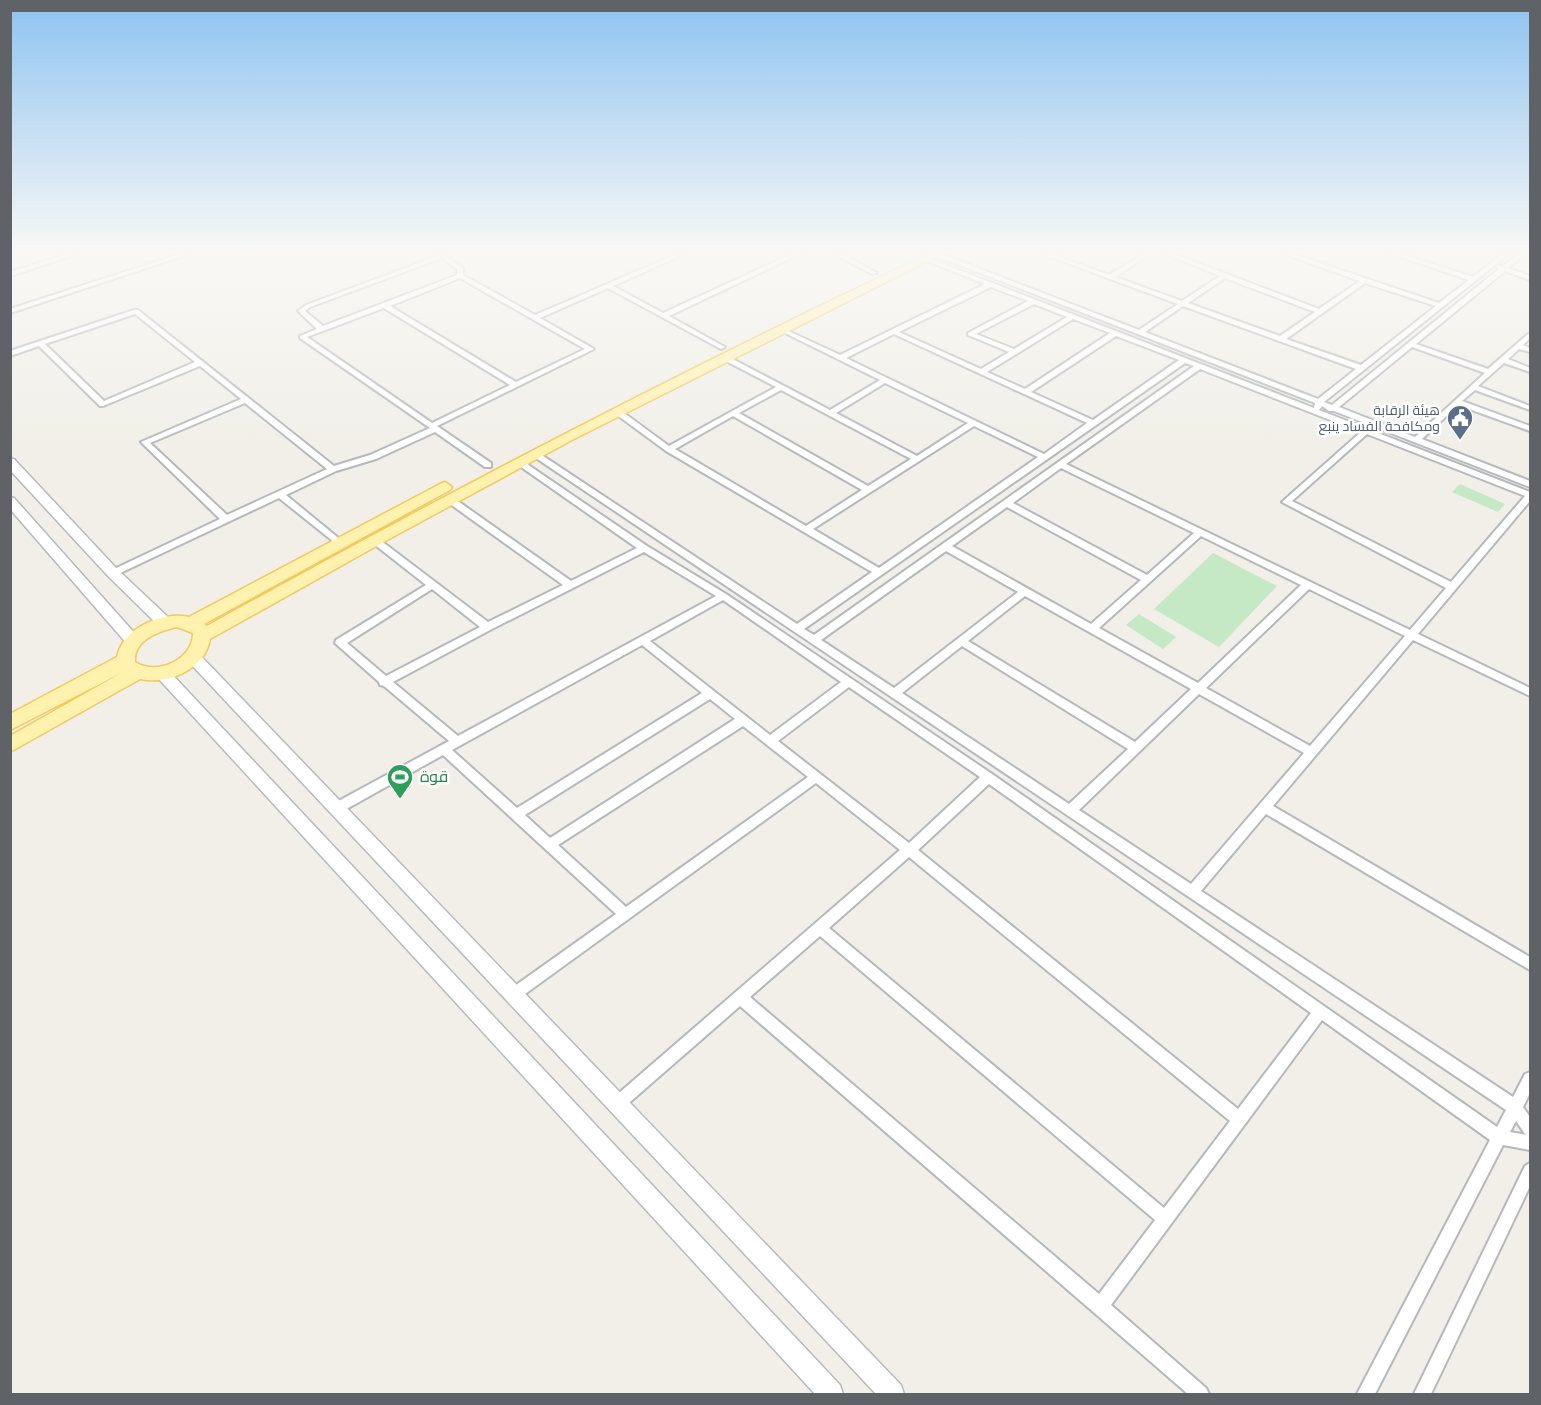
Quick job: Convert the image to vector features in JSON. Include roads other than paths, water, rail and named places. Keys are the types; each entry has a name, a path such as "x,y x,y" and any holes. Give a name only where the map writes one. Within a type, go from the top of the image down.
{"main road":[{"path":"197,630 617,412 787,319"},
{"path":"197,630 339,543 488,465 723,352 801,319"},
{"path":"10,462 113,573 165,623"},
{"path":"10,501 133,641"},
{"path":"130,667 127,650 142,634 165,623 177,621 197,630"},
{"path":"10,723 130,667 155,675 182,665 193,657 200,647 197,630"},
{"path":"193,657 892,1395"},
{"path":"10,745 130,667"},
{"path":"162,673 831,1395"}],"street":[{"path":"10,354 114,319"},
{"path":"145,319 333,469"},
{"path":"310,319 322,329"},
{"path":"349,319 302,336 488,465"},
{"path":"406,319 516,385"},
{"path":"113,573 333,469 373,457 590,349 535,319"},
{"path":"667,319 781,387 917,459"},
{"path":"840,358 921,319"},
{"path":"1000,319 970,334 1014,352"},
{"path":"982,372 1069,319"},
{"path":"1079,319 1530,495 1192,892"},
{"path":"1100,319 1530,484"},
{"path":"1139,333 1160,319"},
{"path":"1225,319 1361,368"},
{"path":"1281,339 1311,319"},
{"path":"1318,412 1319,402 1425,319"},
{"path":"1318,412 1336,409 1444,319"},
{"path":"780,329 1044,457"},
{"path":"894,332 1093,423"},
{"path":"1026,392 1115,333"},
{"path":"1416,440 1530,335"},
{"path":"41,344 103,404 200,363"},
{"path":"1412,345 1489,372"},
{"path":"1518,346 1530,350"},
{"path":"797,629 1184,360"},
{"path":"1503,360 1530,370"},
{"path":"814,640 1199,366"},
{"path":"830,413 885,380"},
{"path":"669,449 781,387"},
{"path":"1473,387 1530,408"},
{"path":"226,519 145,442 245,400"},
{"path":"1457,402 1530,429"},
{"path":"617,412 669,449 879,572"},
{"path":"734,413 868,490"},
{"path":"806,530 973,423"},
{"path":"1366,430 1286,501 1452,587"},
{"path":"534,454 1515,1107 1530,1129"},
{"path":"518,462 644,548 723,596 988,777 1500,1137 1530,1143"},
{"path":"1060,465 1530,692"},
{"path":"280,494 339,543"},
{"path":"449,499 570,585"},
{"path":"1006,503 1147,579"},
{"path":"959,516 974,526"},
{"path":"1092,628 1200,532"},
{"path":"373,539 487,627"},
{"path":"945,547 1312,752"},
{"path":"384,682 644,548"},
{"path":"1070,811 1308,584"},
{"path":"432,585 340,643 458,742"},
{"path":"894,694 1025,591"},
{"path":"337,808 723,596"},
{"path":"643,641 909,850 1240,1120"},
{"path":"961,641 1136,748"},
{"path":"770,741 848,682"},
{"path":"516,815 710,694"},
{"path":"549,845 743,720"},
{"path":"444,749 625,914"},
{"path":"514,995 816,777"},
{"path":"617,1104 909,850 988,777"},
{"path":"1265,807 1530,964"},
{"path":"820,927 1165,1219"},
{"path":"740,997 1100,1306 1200,1395"},
{"path":"1100,1306 1320,1012"},
{"path":"1366,1395 1530,1079"},
{"path":"1422,1395 1530,1171"}],"place":[{"name":"هيئة الرقابة ومكافحة الفساد ينبع","path":"1460,441"},
{"name":"قوة","path":"400,800"}]}
